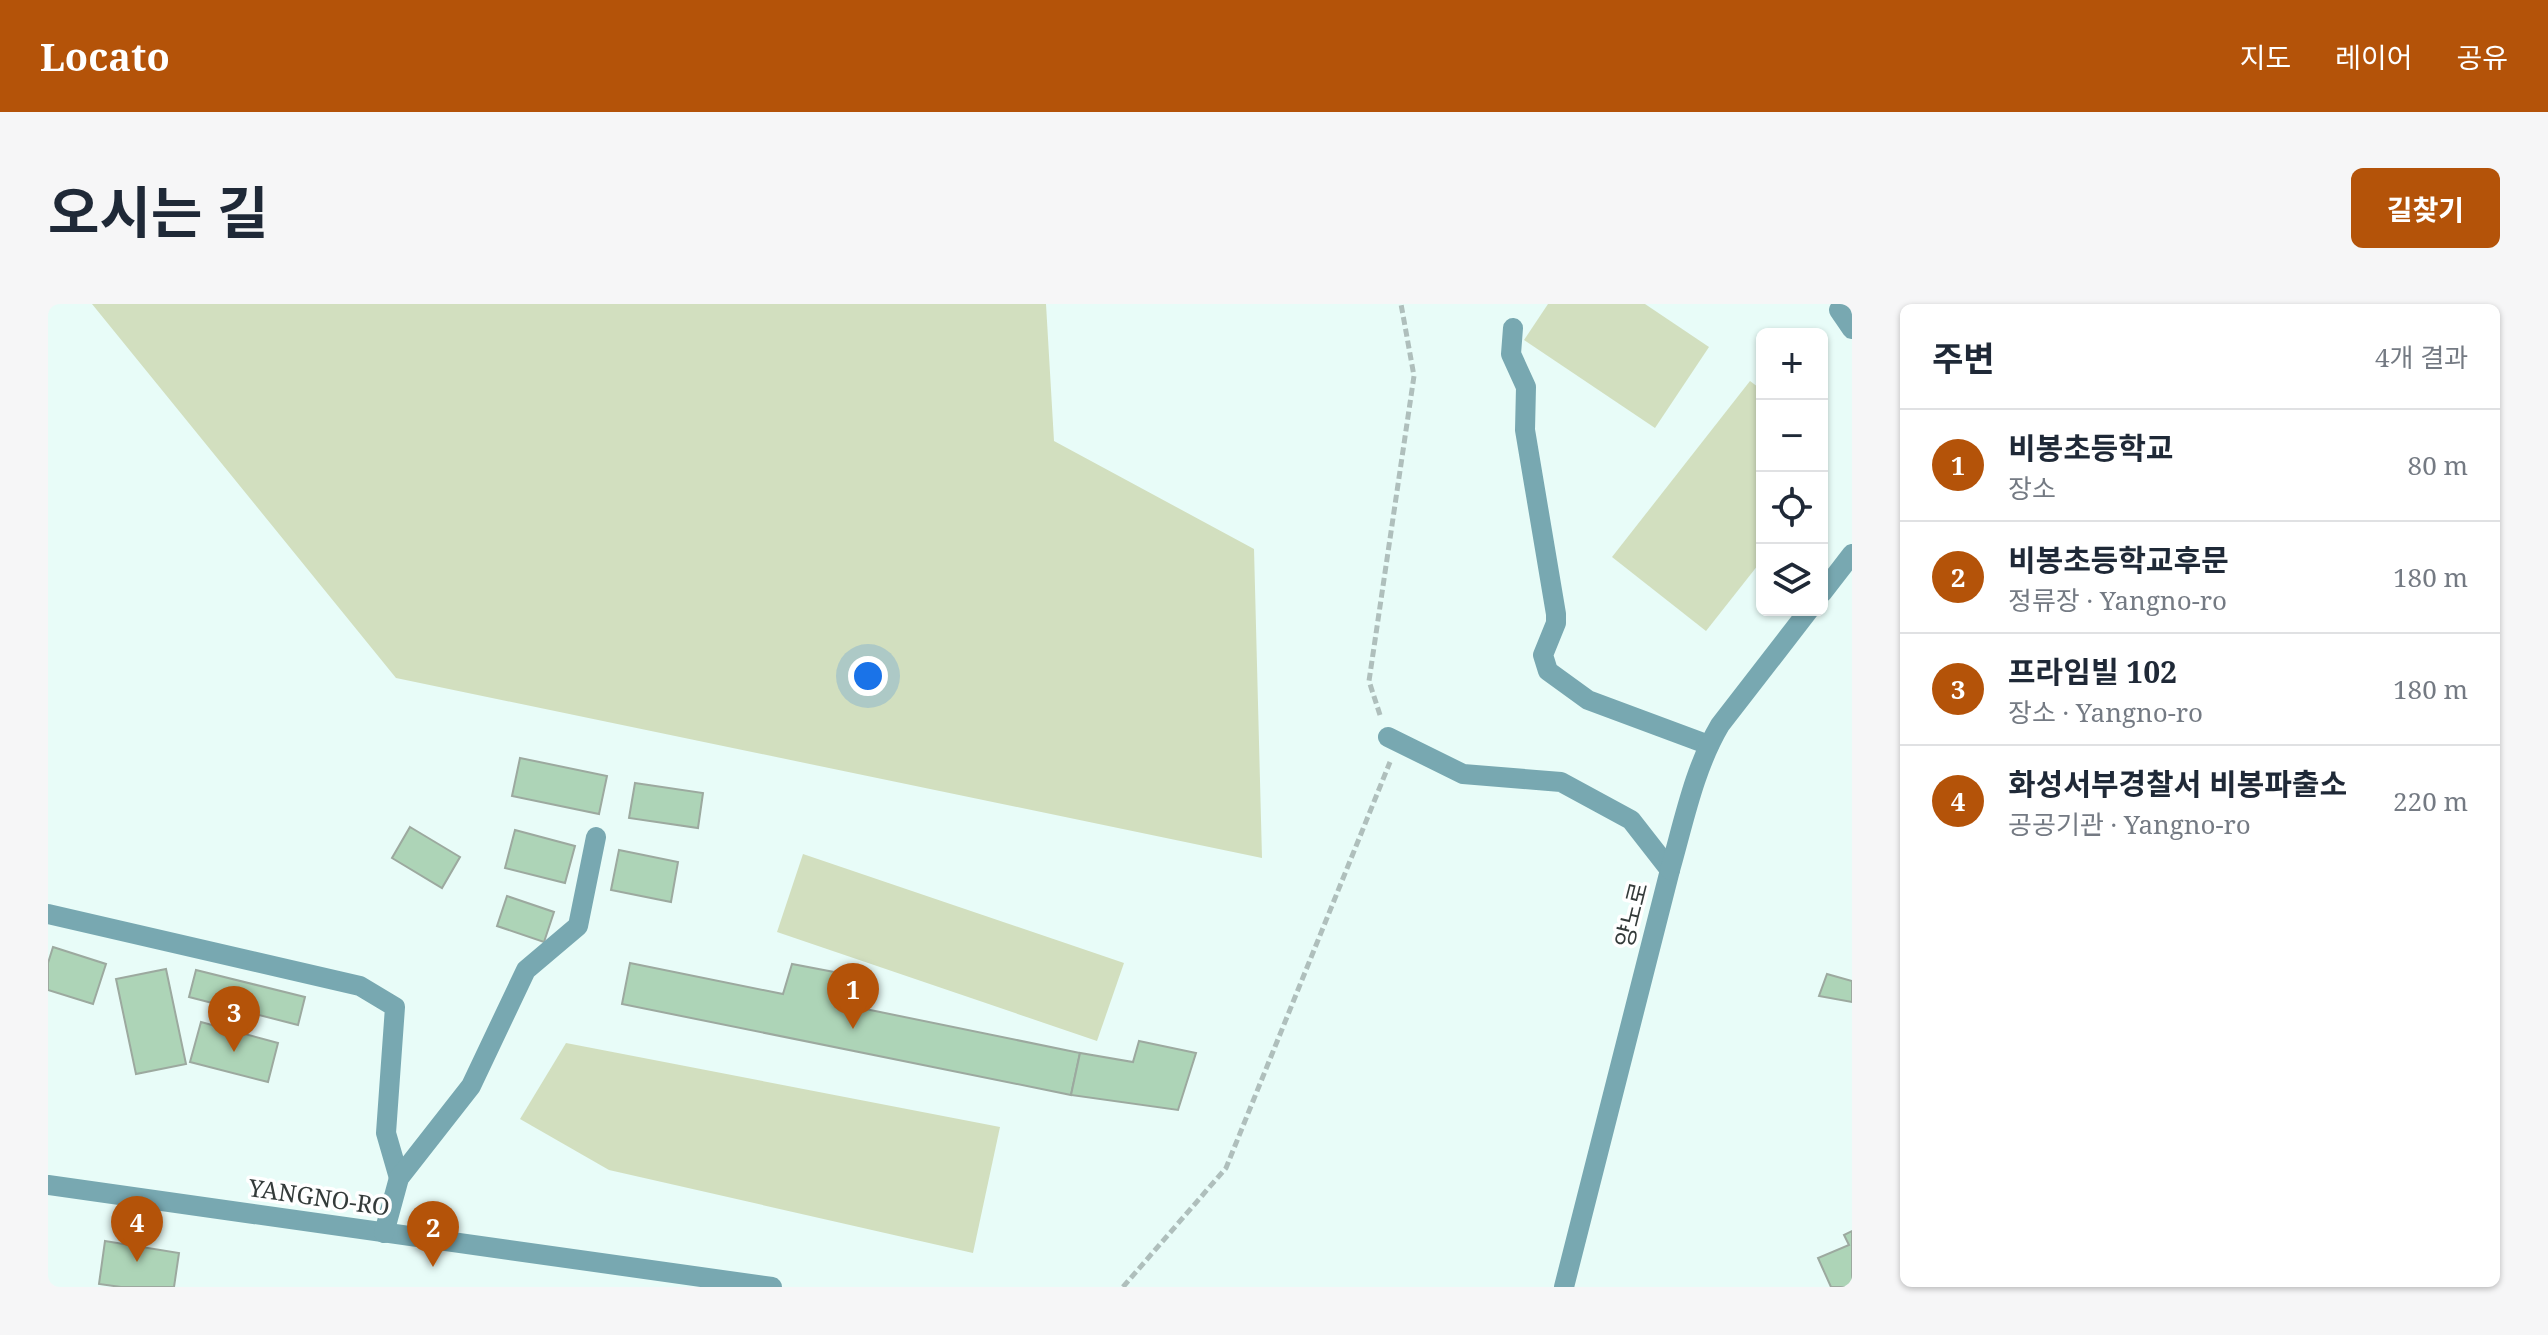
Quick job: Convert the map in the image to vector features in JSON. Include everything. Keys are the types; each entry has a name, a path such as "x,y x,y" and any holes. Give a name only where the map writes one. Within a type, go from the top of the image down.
{"street":[{"path":"1839,310 1852,329"},
{"path":"1513,328 1511,354 1526,387 1525,430 1556,614 1556,623 1543,655 1548,671 1588,700 1709,745"},
{"path":"1828,585 1852,554"},
{"path":"1670,870 1709,745 1720,725 1804,616"},
{"name":"양노로","path":"1388,737 1463,774 1561,782 1631,820 1670,870 1564,1287"},
{"path":"384,1233 399,1178 471,1086 526,970 578,926 596,837"},
{"path":"48,914 360,986 395,1007 386,1133 399,1178"},
{"name":"YANGNO-RO","path":"48,1185 684,1280 772,1287"}],"path":[{"path":"1123,1287 1226,1168 1393,753 1369,681 1414,376 1401,304"}],"green space":[{"path":"92,304 1046,304 1054,441 1254,549 1262,858 396,678"},
{"path":"1548,304 1645,304 1709,347 1655,428 1524,340"},
{"path":"1750,381 1756,386 1756,568 1706,631 1612,557"},
{"path":"803,854 1124,963 1097,1041 777,932"},
{"path":"566,1043 1000,1127 973,1253 609,1170 520,1119"}],"building":[{"path":"520,758 607,776 599,814 512,796"},
{"path":"635,783 703,793 698,828 629,818"},
{"path":"410,827 460,857 442,888 392,858"},
{"path":"515,830 575,846 565,883 505,868"},
{"path":"619,850 678,862 671,902 611,890"},
{"path":"507,896 554,912 544,942 497,926"},
{"path":"53,947 106,964 93,1004 48,990 48,963"},
{"path":"630,963 783,994 792,964 850,975 841,1004 1080,1053 1071,1095 622,1004"},
{"path":"166,969 186,1064 136,1074 116,979"},
{"path":"196,970 305,997 298,1025 189,997"},
{"path":"1827,974 1852,981 1852,1002 1819,996"},
{"path":"201,1022 278,1043 268,1082 190,1062"},
{"path":"1139,1041 1196,1053 1178,1110 1071,1095 1080,1053 1133,1062"},
{"path":"1852,1231 1852,1287 1831,1287 1818,1258 1849,1245 1844,1235"},
{"path":"105,1241 179,1253 174,1287 99,1284"}],"place":[{"name":"비봉초등학교","path":"853,1029"},
{"name":"프라임빌 102","path":"234,1052"},
{"name":"화성서부경찰서 비봉파출소","path":"137,1262"},
{"name":"비봉초등학교후문","path":"433,1267"}]}
